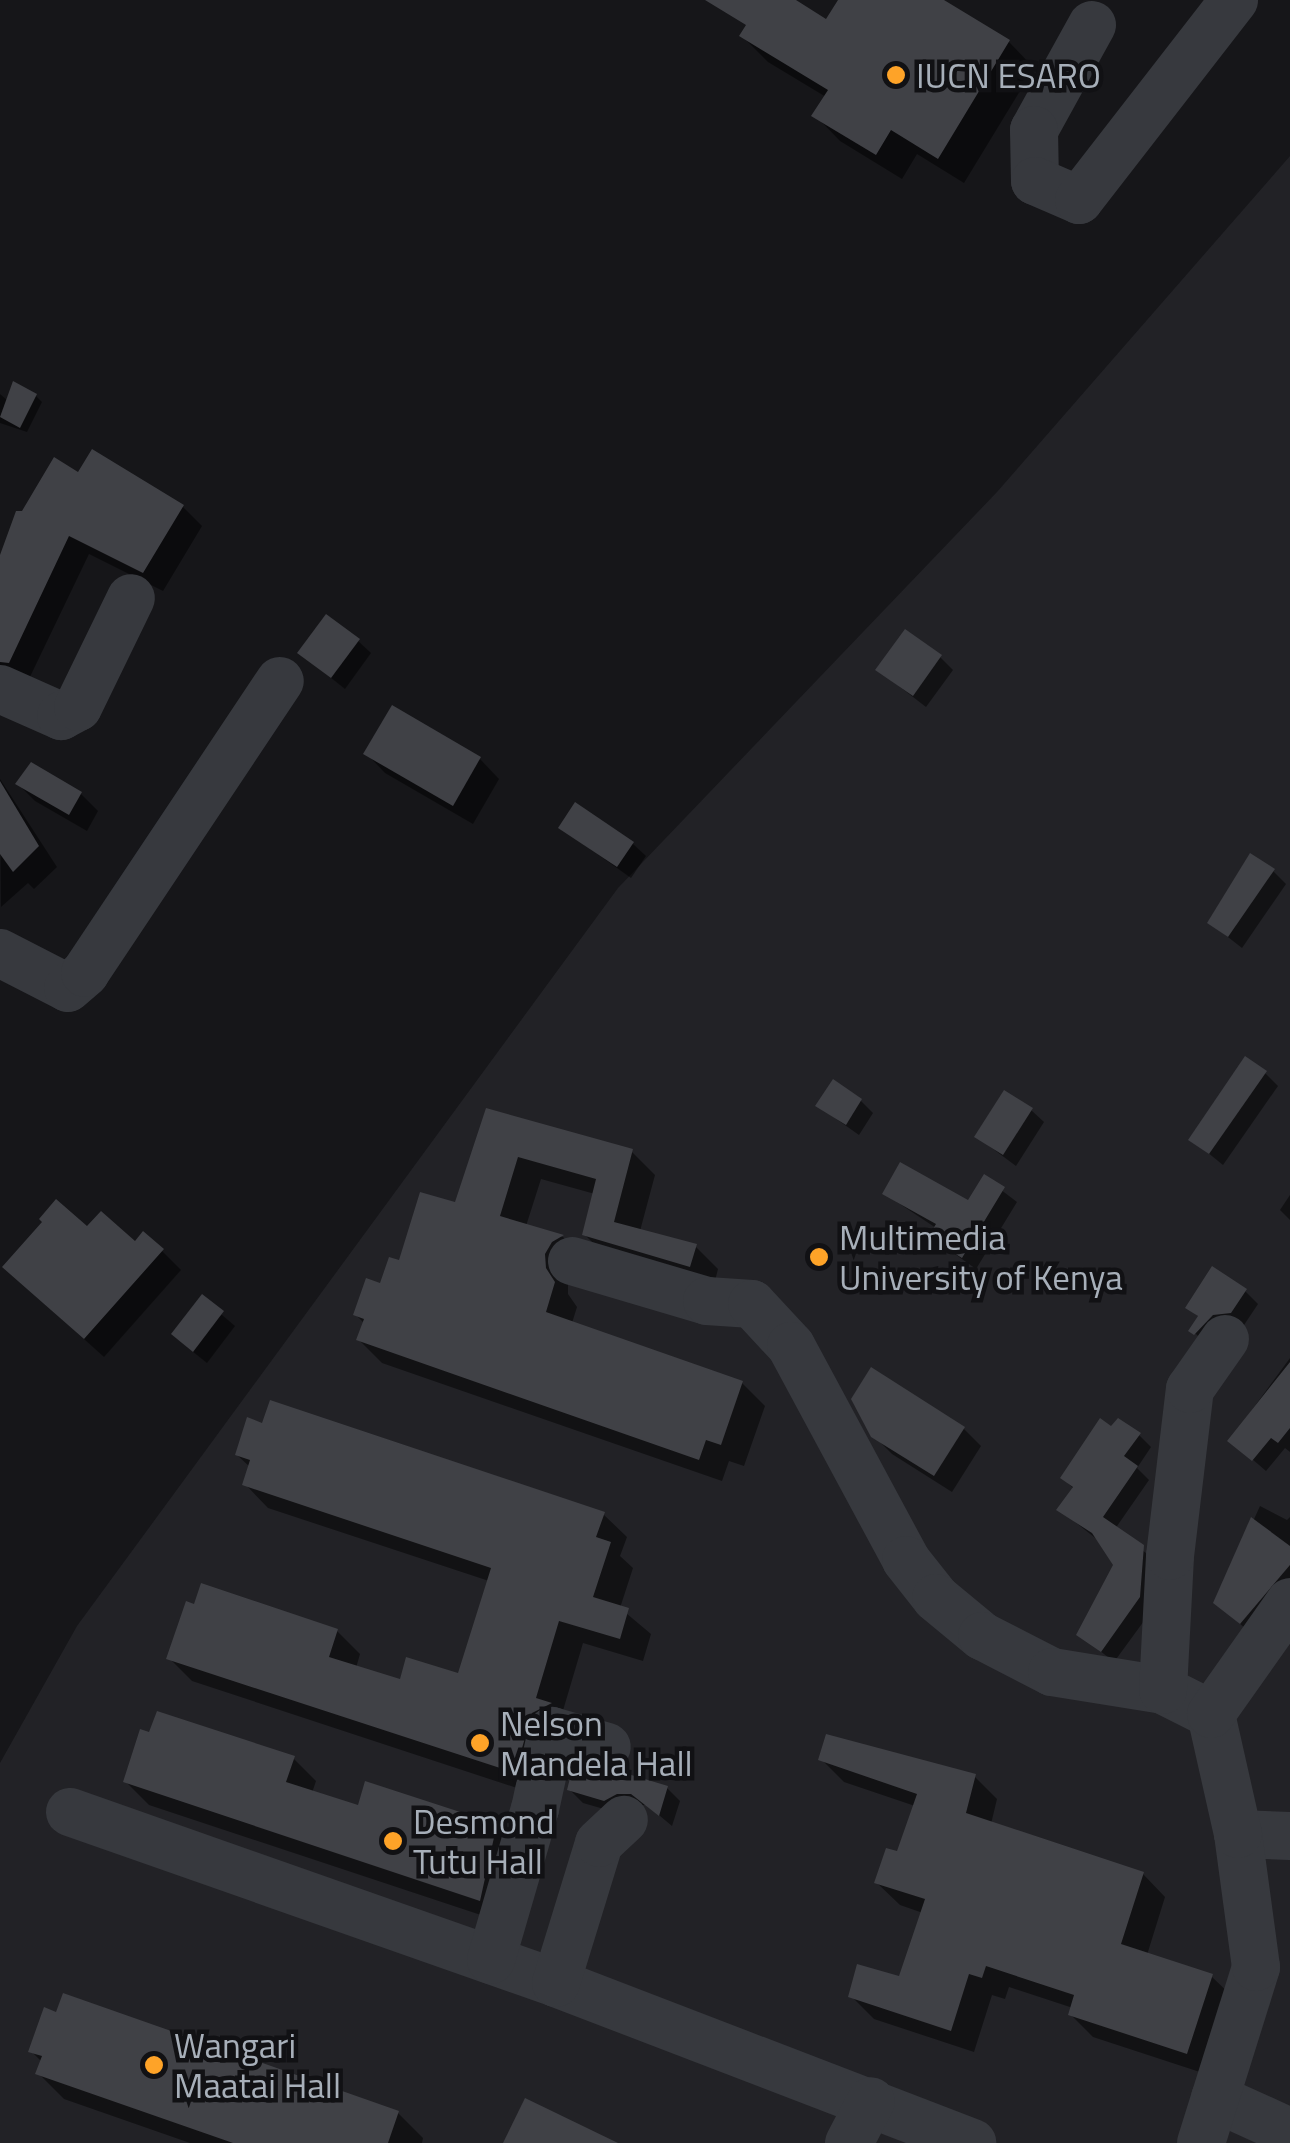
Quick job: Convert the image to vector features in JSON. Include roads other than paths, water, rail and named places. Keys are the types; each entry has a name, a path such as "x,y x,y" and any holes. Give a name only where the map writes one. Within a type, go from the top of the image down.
{"street":[{"path":"1092,25 1034,130 1035,180 1080,200 1234,0"},
{"path":"0,689 61,716 78,706 131,598"},
{"path":"0,953 68,988 85,972 280,681"},
{"path":"572,1261 708,1301 752,1304 790,1346 906,1560 936,1598 982,1636 1052,1672 1163,1690 1211,1714"},
{"path":"1163,1690 1170,1556 1190,1389 1225,1339"},
{"path":"1201,2143 1256,1967 1238,1834 1211,1714 1290,1602"},
{"path":"491,1960 535,1809 552,1730 607,1746"},
{"path":"70,1812 556,1983 972,2143"},
{"path":"556,1983 592,1860 605,1834 624,1820"},
{"path":"1238,1834 1290,1836"},
{"path":"1216,2098 1290,2132"},
{"path":"849,2143 871,2101"}],"place":[{"name":"IUCN ESARO","path":"896,75"},
{"name":"Multimedia University of Kenya","path":"819,1257"},
{"name":"Nelson Mandela Hall","path":"480,1743"},
{"name":"Desmond Tutu Hall","path":"393,1841"},
{"name":"Wangari Maatai Hall","path":"154,2065"}]}
